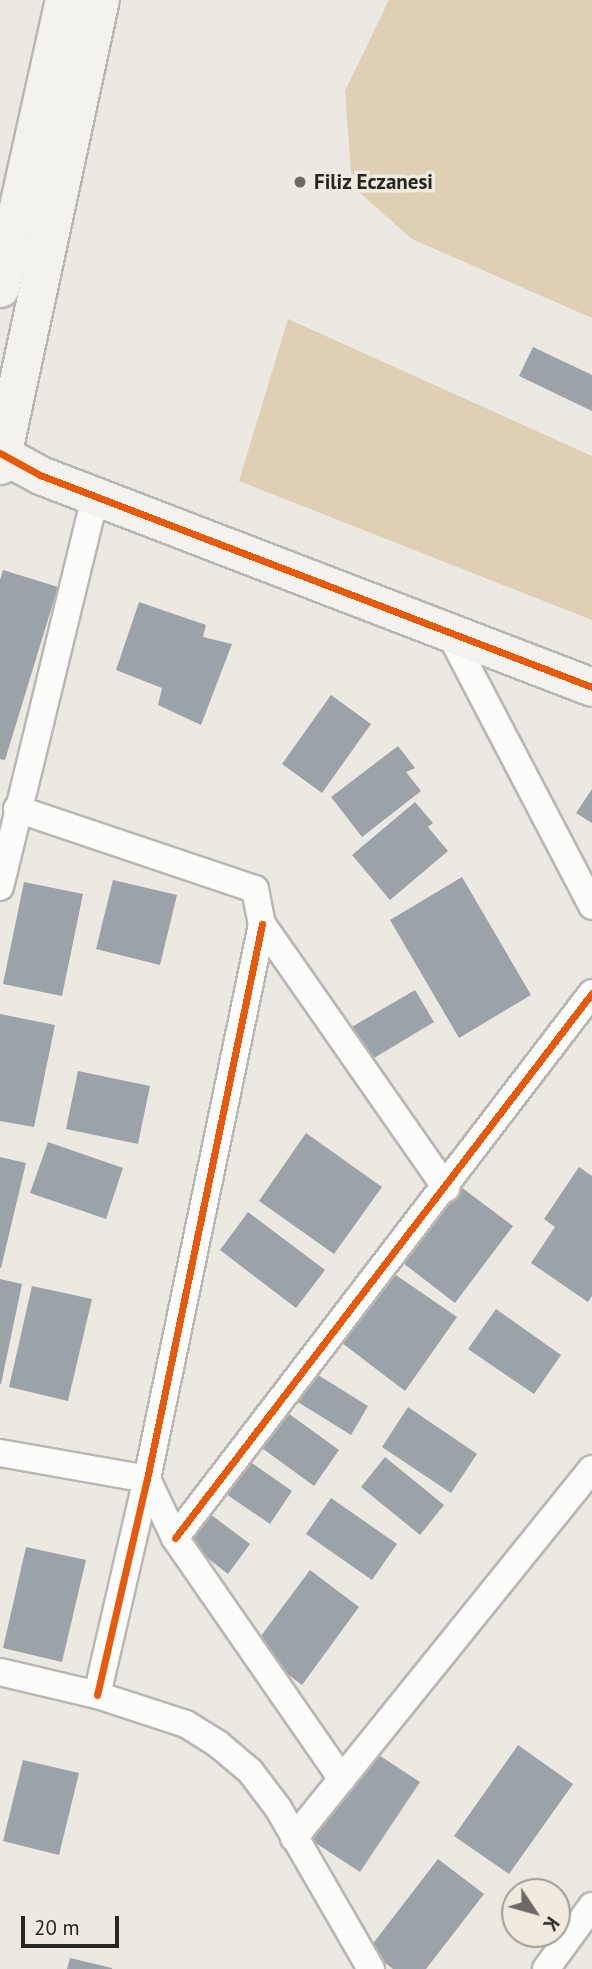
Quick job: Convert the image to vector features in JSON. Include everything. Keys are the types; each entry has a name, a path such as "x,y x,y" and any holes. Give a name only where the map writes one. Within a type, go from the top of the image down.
{"main road":[{"path":"0,288 64,0"},
{"path":"100,0 1,457 95,497 592,687"}],"street":[{"path":"0,887 95,497"},
{"path":"449,632 592,906"},
{"path":"17,809 255,889 262,924 147,1479 97,1695"},
{"path":"262,924 446,1188"},
{"path":"175,1538 446,1188 592,993"},
{"path":"0,1453 147,1479"},
{"path":"294,1838 592,1469"},
{"path":"147,1479 175,1538 341,1779"},
{"path":"0,1672 97,1695 186,1724 218,1744 250,1772 278,1808 371,1969"},
{"path":"546,1969 592,1906"}],"shaded area":[{"path":"389,0 592,0 592,318 412,239 352,186 345,91"},
{"path":"288,319 592,456 592,620 239,481"}],"building":[{"path":"533,347 592,375 592,411 519,376"},
{"path":"3,570 58,587 5,760 0,759 0,580"},
{"path":"139,602 206,625 203,637 232,644 201,725 158,705 162,688 116,670"},
{"path":"331,695 371,724 322,793 282,764"},
{"path":"398,746 415,768 406,772 421,791 362,837 331,797"},
{"path":"592,789 592,823 576,813"},
{"path":"415,802 433,823 428,827 448,851 390,900 352,855"},
{"path":"462,877 531,995 459,1038 390,920"},
{"path":"113,880 177,895 160,965 96,949"},
{"path":"24,882 83,894 62,996 3,984"},
{"path":"415,990 434,1022 369,1061 350,1028"},
{"path":"0,1014 55,1025 34,1127 0,1121"},
{"path":"78,1071 150,1086 138,1144 66,1129"},
{"path":"306,1133 382,1187 334,1254 259,1201"},
{"path":"48,1142 123,1168 106,1219 30,1193"},
{"path":"0,1157 26,1163 1,1268 0,1268"},
{"path":"579,1167 592,1176 592,1296 588,1302 531,1263 555,1227 544,1219"},
{"path":"461,1187 513,1226 455,1303 403,1263"},
{"path":"248,1212 325,1270 296,1308 220,1250"},
{"path":"393,1273 457,1317 405,1391 342,1343"},
{"path":"0,1279 22,1284 1,1384 0,1384"},
{"path":"32,1286 92,1299 68,1401 9,1387"},
{"path":"496,1309 561,1355 534,1394 468,1349"},
{"path":"310,1370 368,1406 351,1435 293,1399"},
{"path":"408,1407 477,1454 451,1493 382,1447"},
{"path":"281,1408 339,1450 314,1486 255,1443"},
{"path":"385,1457 444,1505 420,1535 361,1487"},
{"path":"246,1459 292,1491 270,1524 223,1492"},
{"path":"331,1498 397,1544 372,1580 306,1534"},
{"path":"210,1514 250,1544 228,1574 188,1543"},
{"path":"26,1547 86,1560 62,1662 3,1648"},
{"path":"310,1570 359,1607 302,1685 252,1648"},
{"path":"518,1745 573,1784 509,1874 454,1836"},
{"path":"368,1748 420,1782 360,1872 308,1838"},
{"path":"23,1760 79,1773 59,1855 3,1841"},
{"path":"438,1859 484,1894 426,1969 393,1969 368,1950"},
{"path":"70,1958 112,1968 112,1969 67,1969"}],"cycle path":[{"path":"0,453 40,475 592,687"},
{"path":"97,1695 147,1479 262,924"},
{"path":"175,1538 592,993"}],"place":[{"name":"Filiz Eczanesi","path":"300,182"}]}
